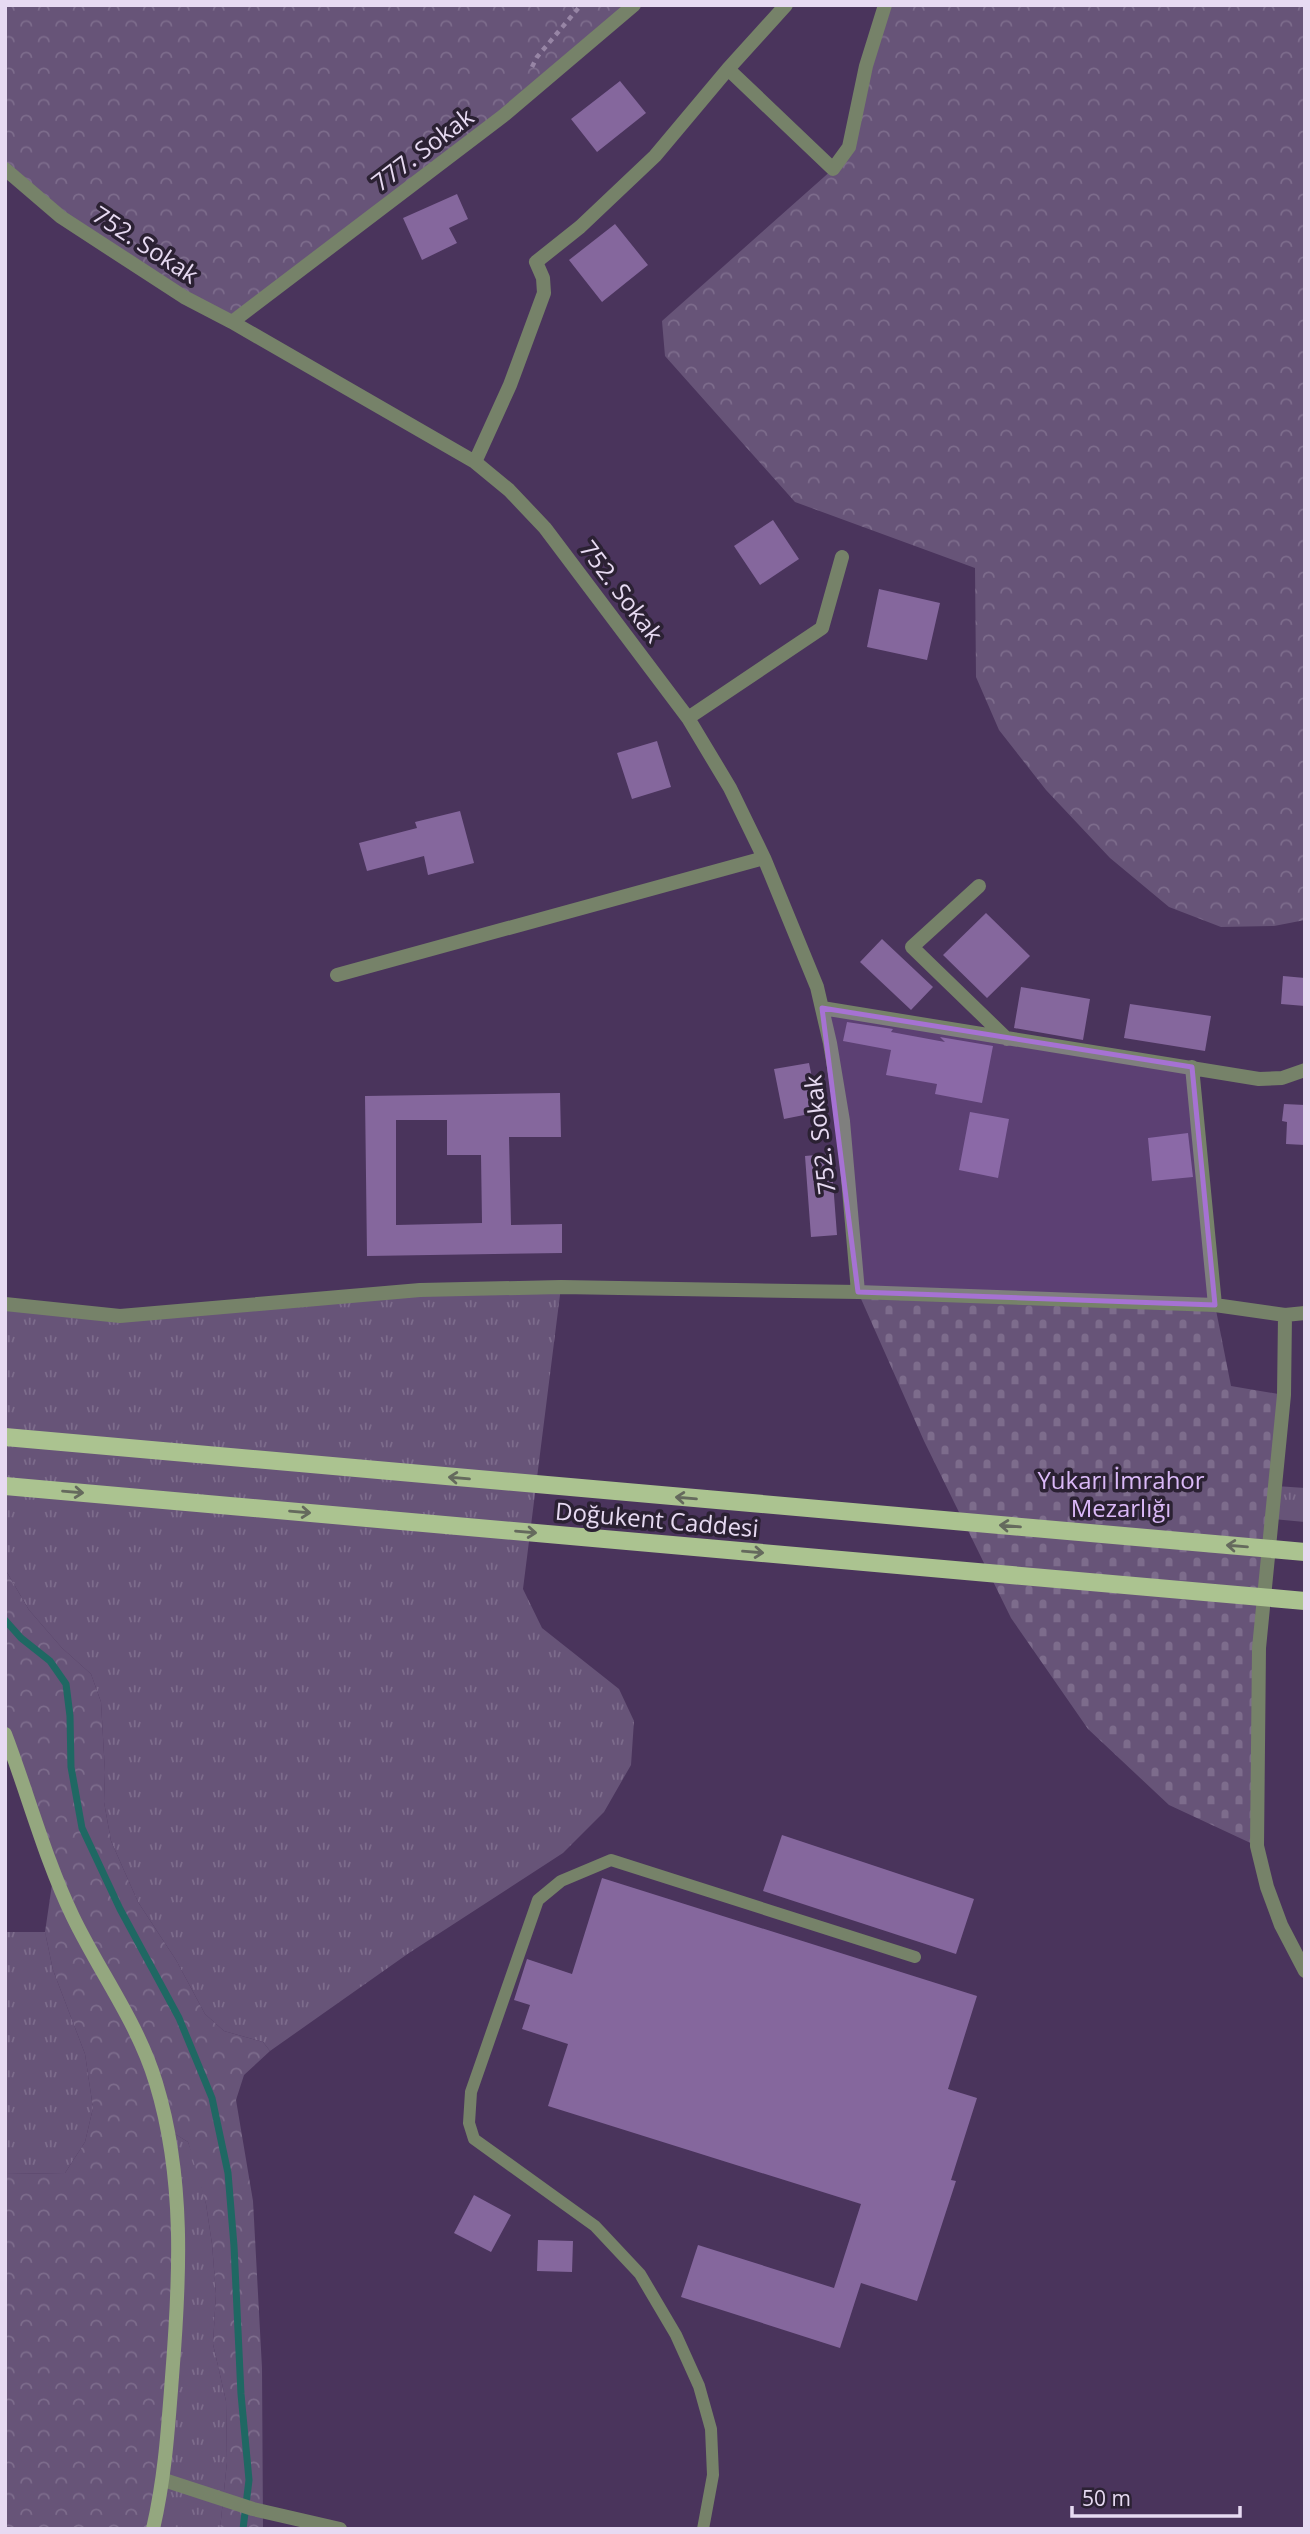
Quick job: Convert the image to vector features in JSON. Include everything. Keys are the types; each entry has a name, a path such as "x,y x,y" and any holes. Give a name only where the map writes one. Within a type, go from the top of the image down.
{"main road":[{"name":"Doğukent Caddesi","path":"5,1437 1305,1552"},
{"name":"Doğukent Caddesi","path":"5,1486 1305,1601"}],"street":[{"name":"777. Sokak","path":"232,322 503,116 634,5"},
{"path":"475,462 510,385 544,293 543,278 536,262 580,228 655,156 786,5"},
{"path":"728,69 833,169 849,147 866,66 885,5"},
{"name":"752. Sokak","path":"5,169 61,216 184,297 475,462 509,489 545,528 688,718 730,788 795,929 817,987 843,1121 858,1292"},
{"path":"688,718 822,628 842,557"},
{"path":"337,975 764,858"},
{"path":"979,886 912,947 1007,1039"},
{"path":"822,1008 1259,1079 1282,1078 1305,1070"},
{"path":"1192,1067 1215,1305"},
{"path":"5,1304 120,1316 420,1290 561,1287 858,1292 1215,1305 1285,1315 1305,1313"},
{"path":"1285,1315 1284,1395 1259,1648 1257,1846 1281,1926 1305,1971"},
{"path":"5,1734 73,1917 135,2028 156,2082 173,2156 180,2246 164,2480 153,2529"},
{"path":"164,2480 253,2509 340,2529"}],"lane":[{"path":"703,2529 713,2475 711,2429 699,2386 676,2335 639,2274 595,2226 474,2139 469,2123 471,2092 538,1900 561,1881 611,1860 915,1957"}],"highlighted area":[{"path":"822,1008 1192,1067 1215,1305 858,1292"}],"green space":[{"path":"5,5 634,5 503,116 229,316 184,297 5,169"},
{"path":"885,5 1305,5 1305,920 1274,926 1221,927 1169,907 1110,858 1046,790 999,730 976,677 975,568 795,502 665,356 662,321 833,169 849,147"},
{"path":"561,1287 523,1589 542,1628 619,1689 634,1721 631,1765 604,1812 563,1853 409,1953 270,2051 263,2042 224,2031 205,2014 176,1960 138,1902 111,1841 104,1802 101,1702 91,1674 62,1648 29,1610 5,1569 5,1304 120,1316"},
{"name":"Yukarı İmrahor Mezarlığı","path":"858,1292 1215,1305 1231,1386 1284,1395 1259,1648 1257,1846 1169,1805 1088,1729 1011,1618 924,1441"},
{"path":"1276,1486 1305,1488 1305,1522 1273,1519"},
{"path":"5,1569 29,1610 62,1648 91,1674 101,1702 104,1802 111,1841 138,1902 176,1960 205,2014 224,2031 263,2042 270,2051 244,2075 236,2100 253,2201 262,2368 263,2529 220,2529 227,2462 226,2401 213,2344 216,2294 212,2244 206,2204 188,2142 167,2129 180,2246 153,2529 5,2529 5,2174 65,2173 85,2142 93,2108 85,2054 53,1970 45,1932 54,1871 5,1734"},
{"path":"5,1932 45,1932 53,1970 85,2054 93,2108 85,2142 65,2173 5,2174"},
{"path":"167,2129 188,2142 206,2204 212,2244 216,2294 213,2344 226,2401 227,2462 220,2529 153,2529"}],"building":[{"path":"620,81 646,113 597,152 571,119"},
{"path":"457,194 468,219 449,228 457,243 422,260 403,218"},
{"path":"615,224 648,265 602,302 569,260"},
{"path":"773,520 799,559 760,585 734,546"},
{"path":"879,589 940,603 927,660 867,647"},
{"path":"657,741 671,787 632,799 617,753"},
{"path":"460,811 474,863 428,875 424,856 367,871 359,843 417,828 415,822"},
{"path":"986,913 1030,956 987,998 943,955"},
{"path":"882,939 933,987 911,1010 860,962"},
{"path":"1283,976 1305,978 1305,1006 1281,1004"},
{"path":"1021,987 1090,999 1083,1040 1014,1028"},
{"path":"1130,1004 1211,1016 1205,1051 1124,1038"},
{"path":"847,1022 893,1029 891,1032 945,1042 940,1037 993,1046 982,1103 935,1094 937,1084 886,1075 891,1050 843,1041"},
{"path":"809,1063 819,1112 784,1119 774,1069"},
{"path":"560,1093 561,1137 509,1137 511,1225 562,1224 562,1253 367,1256 365,1096","holes":["396,1120 447,1120 447,1155 481,1155 482,1223 396,1225"]},
{"path":"1284,1104 1305,1105 1305,1145 1286,1144 1287,1122 1282,1121"},
{"path":"970,1112 1009,1119 998,1178 959,1170"},
{"path":"1188,1133 1193,1177 1152,1181 1148,1138"},
{"path":"827,1154 829,1169 832,1169 837,1235 811,1237 805,1156"},
{"path":"782,1835 974,1899 956,1954 763,1891"},
{"path":"602,1878 977,1996 948,2089 977,2098 951,2180 956,2181 917,2301 861,2283 840,2348 681,2297 698,2245 834,2288 861,2204 548,2106 568,2044 522,2029 530,2005 514,2000 527,1959 572,1974"},
{"path":"474,2195 511,2215 491,2252 454,2233"},
{"path":"538,2240 573,2241 572,2272 537,2271"}],"waterway":[{"path":"5,1620 21,1638 50,1661 66,1684 71,1767 82,1828 120,1909 179,2018 212,2098 228,2173 234,2246 241,2394 249,2480 243,2529"}]}
